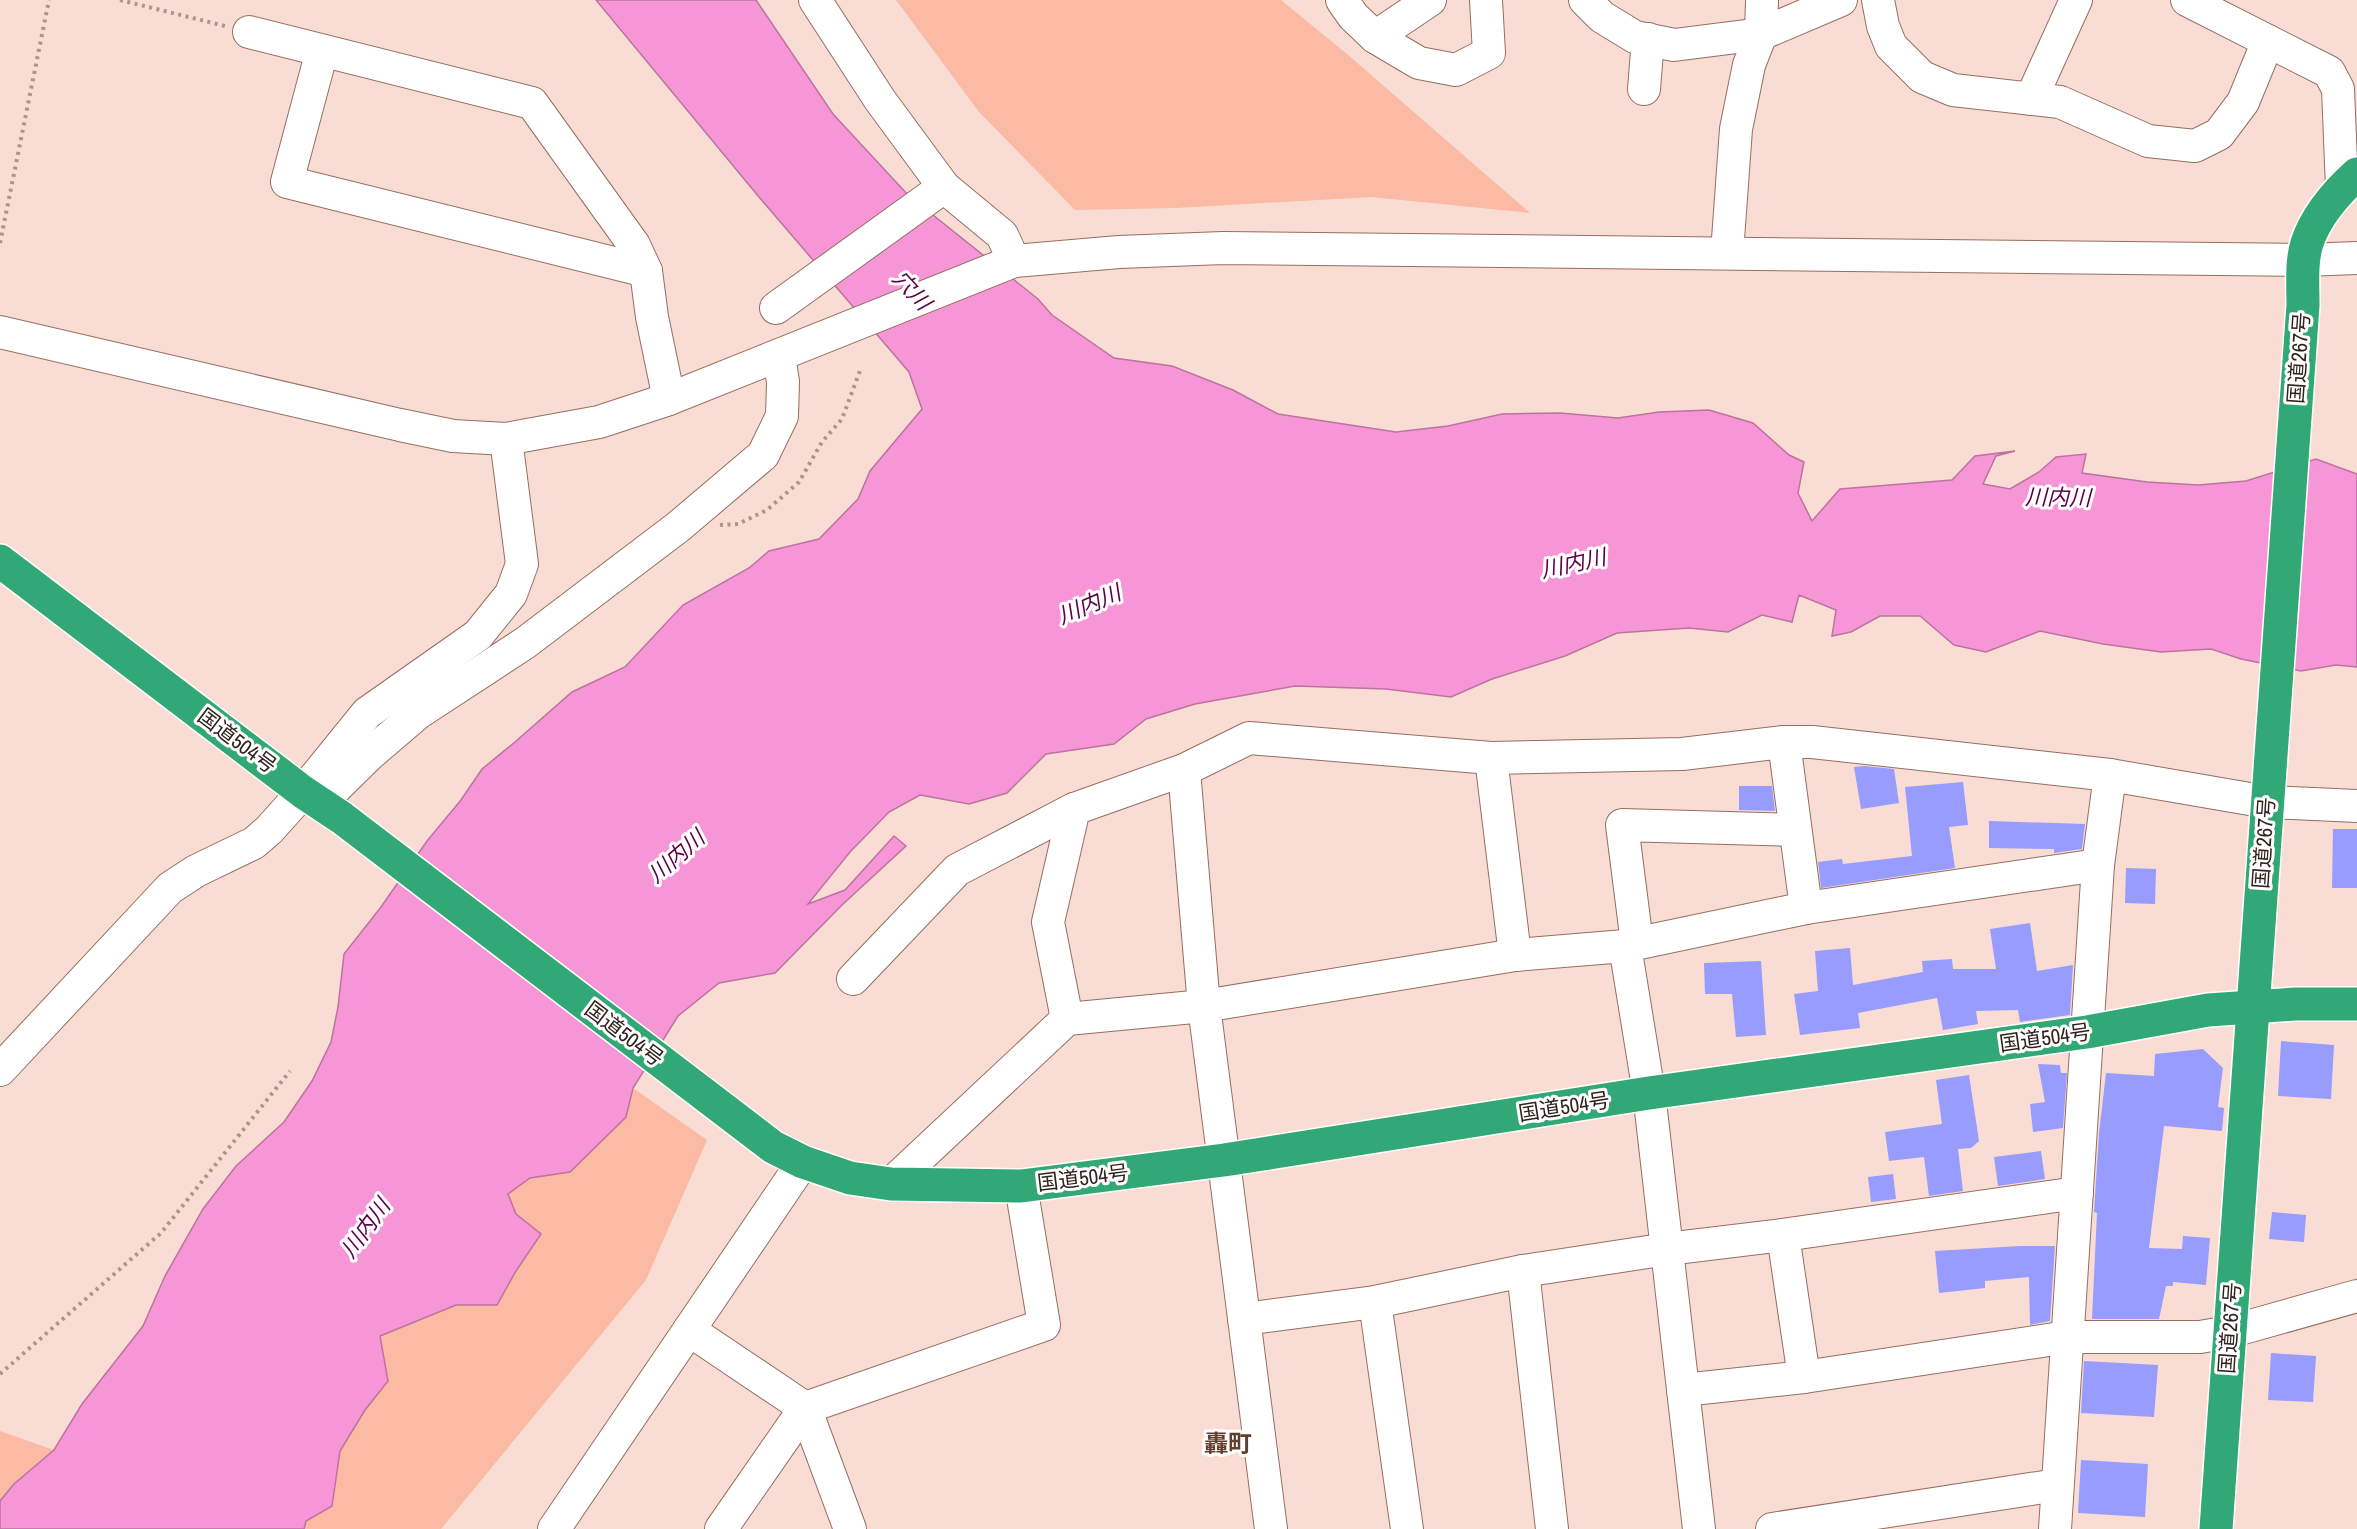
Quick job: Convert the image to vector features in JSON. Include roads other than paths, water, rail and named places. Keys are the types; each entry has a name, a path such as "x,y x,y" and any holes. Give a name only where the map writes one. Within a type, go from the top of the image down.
{"highway":[{"name":"国道267号","path":"2217,1529 2229,1332 2303,305 2304,260 2307,243 2317,223 2349,181"},
{"name":"国道504号","path":"0,561 773,1147 803,1162 850,1178 891,1184 1021,1186 1224,1160 1649,1093 2087,1032 2208,1010 2252,1006 2357,1004"}],"street":[{"path":"815,0 938,193 1002,235 1014,261"},
{"path":"1342,0 1353,16 1375,37 1419,63 1456,70 1488,53 1486,0"},
{"path":"1375,37 1430,0"},
{"path":"1585,0 1602,17 1635,37 1674,45 1761,34 1841,0"},
{"path":"1727,253 1736,129 1749,65 1761,34 1762,0"},
{"path":"1878,0 1883,26 1891,46 1922,77 1953,90 2060,102 2148,141 2195,146 2219,134 2243,102 2268,41"},
{"path":"2031,99 2076,0"},
{"path":"2187,0 2329,72 2338,89 2349,181"},
{"path":"249,32 532,103 634,245 646,272 652,317 669,399"},
{"path":"1644,89 1648,39"},
{"path":"322,51 287,182 646,272"},
{"path":"776,308 938,193"},
{"path":"0,332 400,425 453,436 507,439 599,422 669,399 1014,261 1119,252 1223,248 2304,260 2357,258"},
{"path":"0,1070 170,888 196,871 254,843 269,830 322,804 369,755 418,713 525,643 678,528 763,455 782,416 783,382 779,356"},
{"path":"322,804 367,712 478,635 511,594 522,564 507,439"},
{"path":"853,979 957,870 1074,809 1184,770 1250,738 1491,758 1682,754 1784,742 1812,742 2268,791 2357,806"},
{"path":"1784,742 1806,908"},
{"path":"1491,758 1515,955"},
{"path":"1184,770 1204,1006 1271,1529"},
{"path":"2055,1529 2098,865 2110,775"},
{"path":"1067,1019 1048,922 1074,809"},
{"path":"1699,1529 1631,944 1622,825 1795,830"},
{"path":"891,1184 1067,1019 1204,1006 1515,955 1631,944 1806,908 2098,865"},
{"path":"554,1529 803,1162"},
{"path":"721,1529 805,1408 1044,1325 1021,1186"},
{"path":"1245,1319 1375,1302 1523,1271 1667,1249 2077,1193"},
{"path":"1783,1234 1804,1377"},
{"path":"1523,1271 1552,1529"},
{"path":"1683,1390 1804,1377 2068,1337 2200,1337 2229,1332 2357,1296"},
{"path":"1375,1302 1407,1529"},
{"path":"689,1330 805,1408 850,1529"},
{"path":"1772,1529 1865,1522 2057,1485"}],"water":[{"path":"596,0 756,0 833,114 908,195 1038,299 1052,315 1114,358 1172,366 1233,390 1278,414 1396,432 1448,426 1502,414 1560,413 1618,418 1659,412 1709,410 1753,423 1789,455 1804,462 1798,493 1812,521 1840,489 1952,480 1975,456 2015,451 1996,456 1983,484 2010,489 2039,472 2056,457 2086,454 2082,473 2147,482 2198,485 2246,481 2316,459 2357,474 2357,667 2336,665 2301,671 2241,659 2211,649 2161,652 2103,644 2040,631 1986,652 1954,645 1920,616 1880,616 1851,632 1832,636 1836,610 1799,595 1792,622 1762,615 1728,632 1689,628 1617,633 1565,656 1492,679 1451,697 1386,689 1295,686 1195,704 1146,719 1114,744 1046,754 1007,793 969,804 920,795 889,812 850,852 808,904 845,890 894,836 906,846 842,905 775,973 719,983 678,1016 633,1088 626,1117 570,1172 530,1178 508,1194 516,1214 541,1234 497,1305 456,1305 380,1336 388,1381 365,1410 340,1451 332,1506 306,1521 304,1529 0,1529 0,1501 14,1484 54,1450 82,1404 143,1326 165,1276 203,1209 236,1166 284,1122 312,1081 331,1042 338,1007 344,954 482,769 572,692 625,667 683,605 749,568 769,551 819,539 858,499 870,471 922,409 909,372 759,197"}],"district":[{"name":"轟町","path":"1228,1444"}],"water label":[{"name":"穴川","path":"912,290"},
{"name":"川内川","path":"2058,497"},
{"name":"川内川","path":"1573,563"},
{"name":"川内川","path":"1089,604"},
{"name":"川内川","path":"676,856"},
{"name":"川内川","path":"365,1228"}]}
